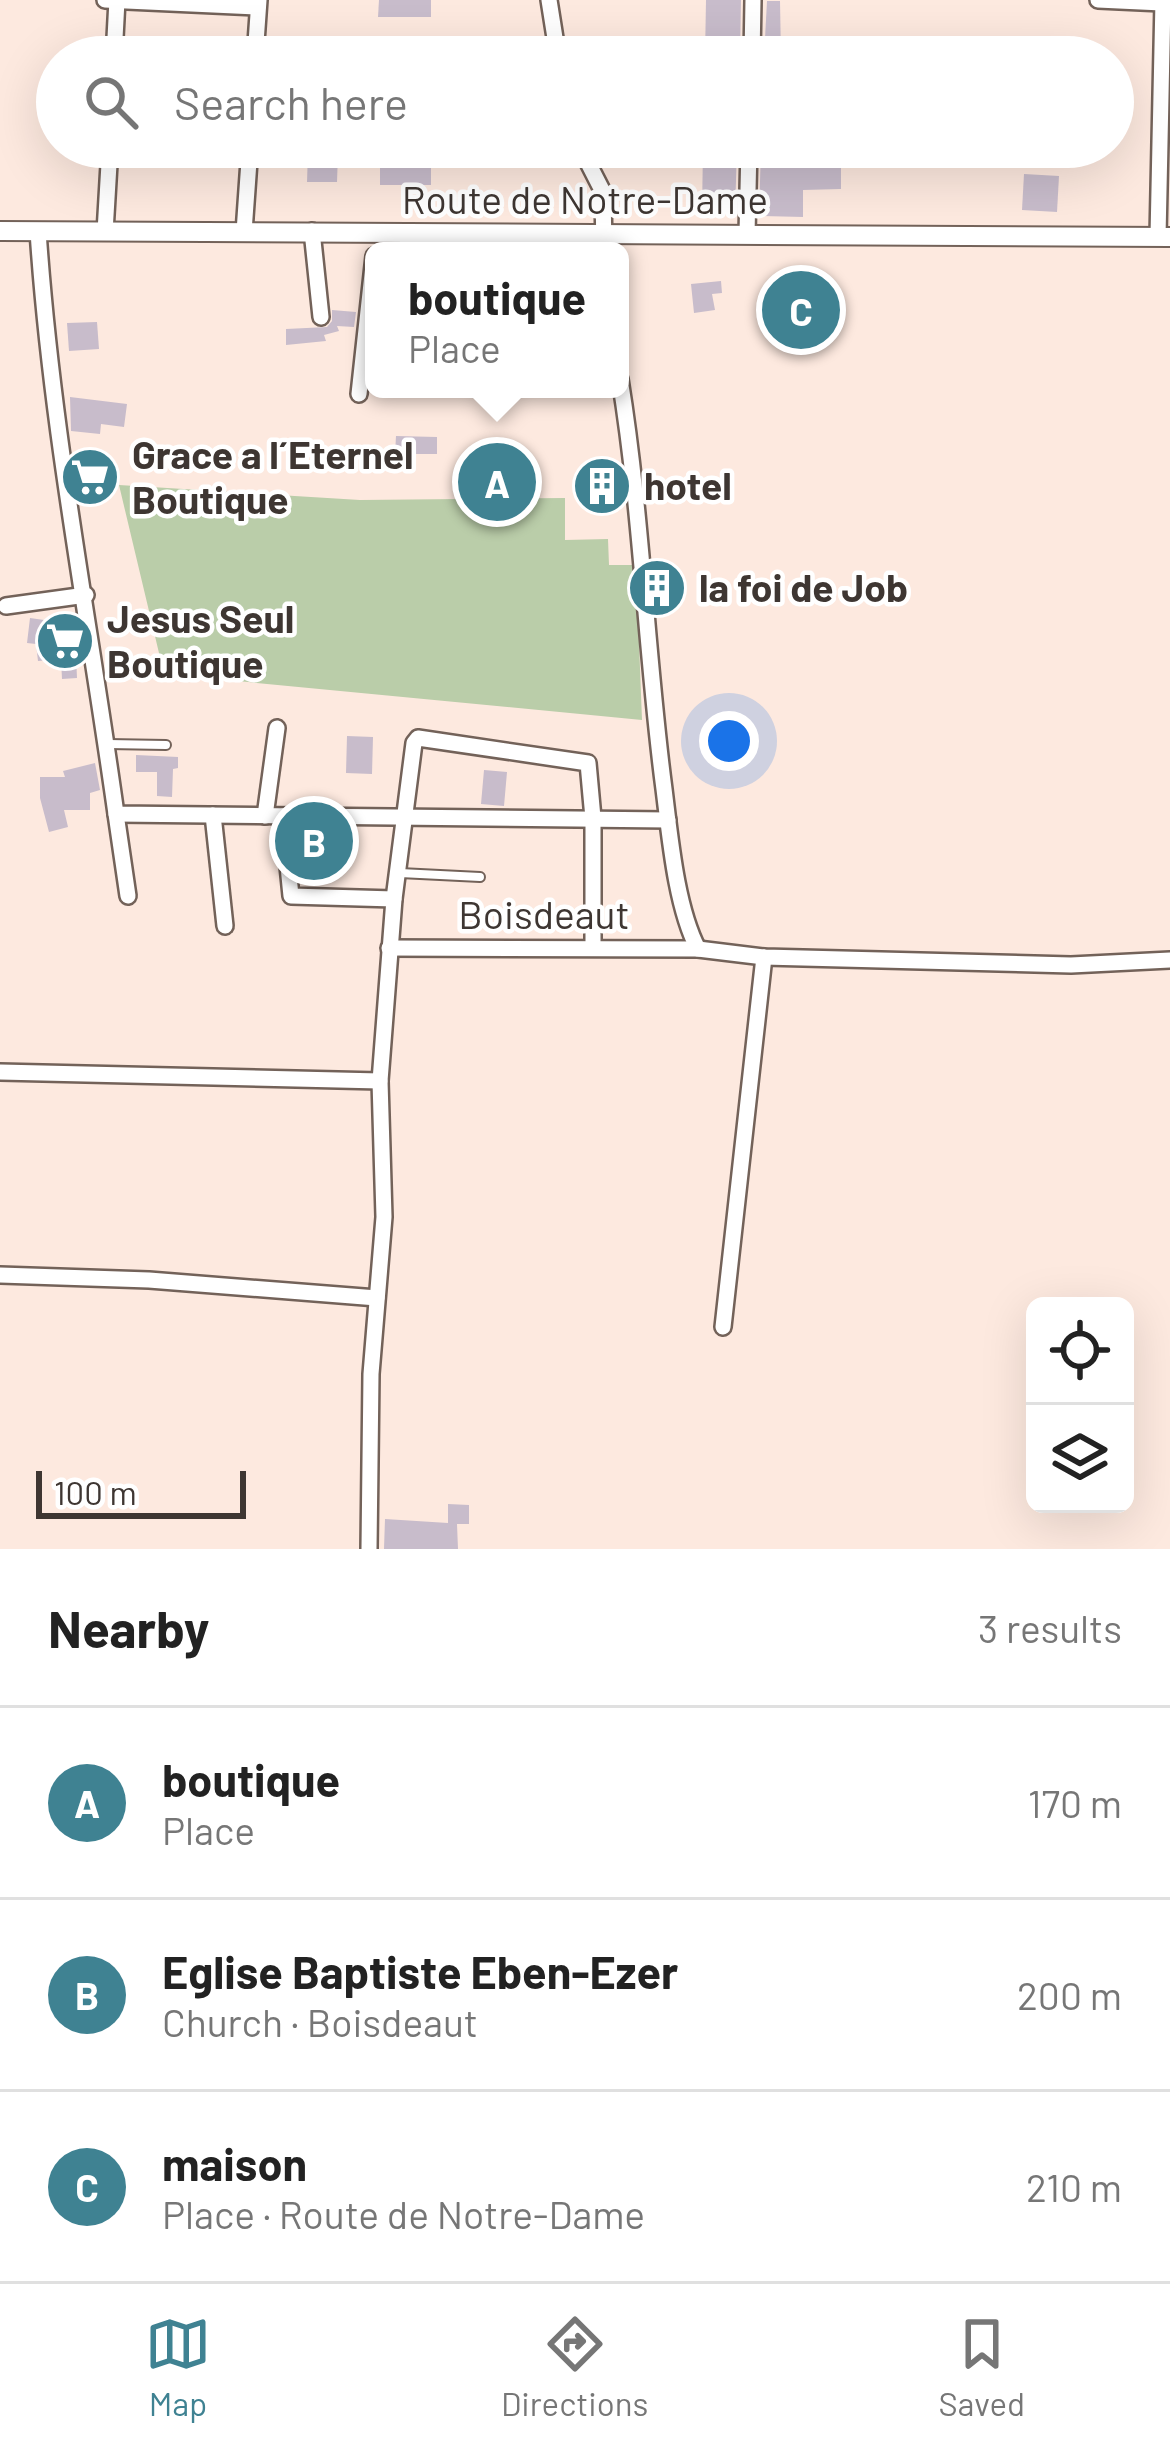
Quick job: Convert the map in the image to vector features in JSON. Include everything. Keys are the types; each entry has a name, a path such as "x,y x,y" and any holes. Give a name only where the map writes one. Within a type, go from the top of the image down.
{"street":[{"path":"105,0 259,3 257,36"},
{"path":"115,36 117,0"},
{"path":"549,0 555,36"},
{"path":"752,36 753,0"},
{"path":"1098,0 1162,2 1164,237"},
{"path":"105,232 109,168"},
{"path":"244,232 249,168"},
{"path":"591,168 603,192 604,242"},
{"path":"747,234 749,168"},
{"name":"Route de Notre-Dame","path":"0,231 312,231 365,244"},
{"path":"38,231 64,490 86,595 128,896"},
{"path":"312,231 321,317"},
{"name":"Route de Notre-Dame","path":"604,242 747,234 1164,237"},
{"path":"358,394 365,333"},
{"path":"622,398 668,820 689,931 698,949"},
{"path":"6,606 86,595"},
{"path":"277,728 274,816 291,896 394,899"},
{"path":"369,1549 371,1374 384,1216 380,1081 394,899 418,738 588,763 593,948"},
{"path":"116,814 668,820"},
{"path":"213,815 225,926"},
{"name":"Boisdeaut","path":"389,948 698,949 764,957 1072,965 1170,960"},
{"path":"723,1327 764,957"},
{"path":"0,1072 380,1081"},
{"path":"0,1275 149,1280 377,1298"}],"lane":[{"path":"107,744 166,745"},
{"path":"398,873 480,877"}],"green space":[{"path":"119,485 360,500 565,498 565,540 608,539 609,565 636,565 642,720 164,674"}],"building":[{"path":"379,0 431,0 431,17 378,17"},
{"path":"706,0 741,0 740,36 705,36"},
{"path":"767,1 780,1 781,36 765,36"},
{"path":"307,168 337,168 337,182 307,182"},
{"path":"380,168 431,168 431,185 380,185"},
{"path":"703,168 736,168 735,213 702,211"},
{"path":"760,168 841,168 841,189 803,190 803,217 759,216"},
{"path":"1024,174 1059,176 1057,212 1022,210"},
{"path":"721,281 722,293 712,294 715,310 694,313 691,284"},
{"path":"788,290 814,291 814,329 787,329"},
{"path":"332,310 356,312 354,327 337,326 339,331 324,335 326,341 286,345 286,329 327,327"},
{"path":"97,322 99,349 69,351 67,323"},
{"path":"70,397 127,404 124,427 101,424 100,434 71,431"},
{"path":"396,436 437,437 437,454 395,454"},
{"path":"30,618 44,620 42,635 75,633 77,678 62,679 61,659 38,661 36,644 27,643"},
{"path":"347,736 373,737 372,774 346,773"},
{"path":"136,755 178,757 172,797 157,796 157,772 136,772"},
{"path":"95,763 100,790 90,793 90,810 64,810 68,827 49,832 40,777 65,777 63,771"},
{"path":"484,770 507,772 504,806 481,804"},
{"path":"448,1504 469,1505 469,1524 457,1524 458,1549 384,1549 385,1519 448,1523"}],"place":[{"name":"maison","path":"801,310"},
{"name":"Grace a l´Eternel Boutique","path":"90,477"},
{"name":"boutique","path":"497,482"},
{"name":"hotel","path":"602,486"},
{"name":"la foi de Job","path":"657,588"},
{"name":"Jesus Seul Boutique","path":"65,641"},
{"name":"Eglise Baptiste Eben-Ezer","path":"314,841"}]}
